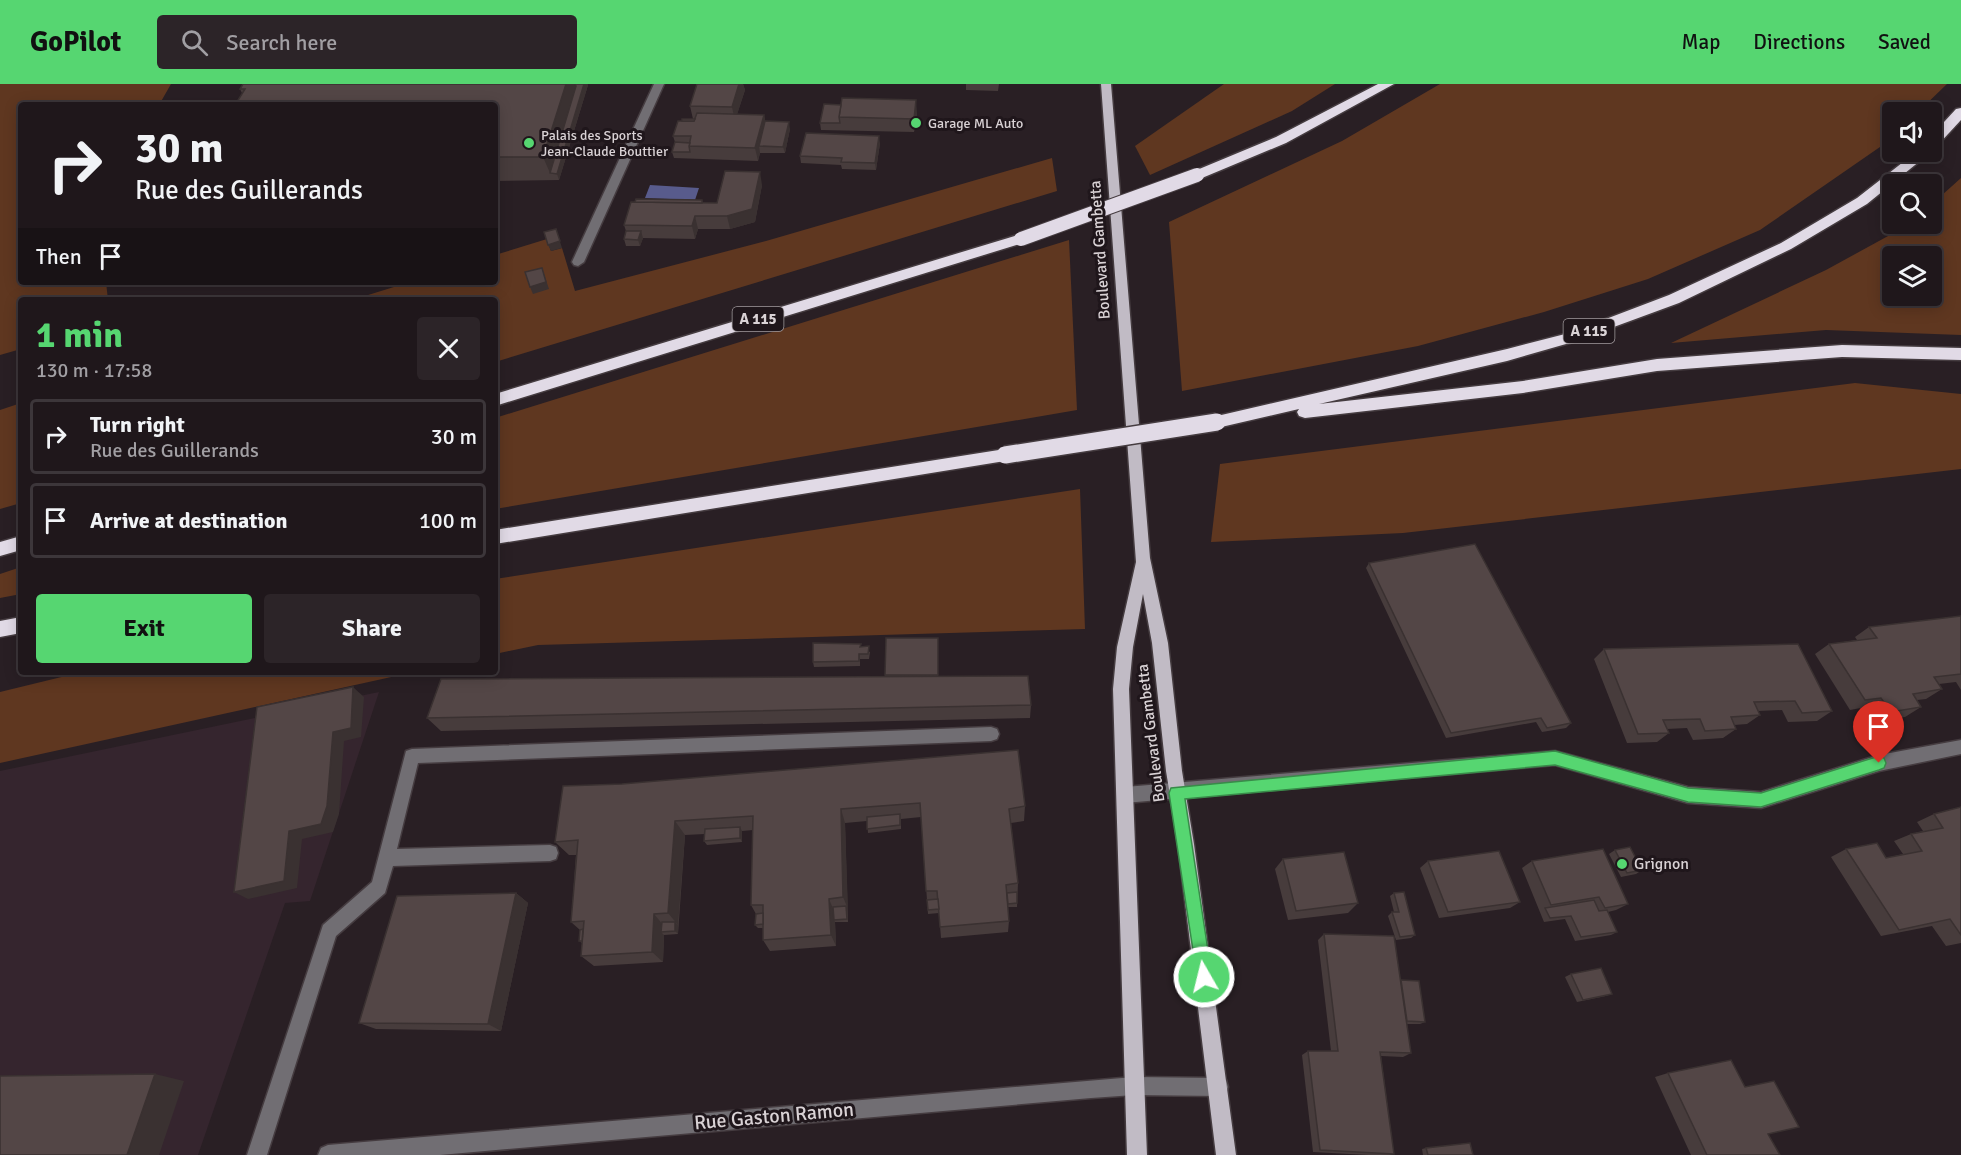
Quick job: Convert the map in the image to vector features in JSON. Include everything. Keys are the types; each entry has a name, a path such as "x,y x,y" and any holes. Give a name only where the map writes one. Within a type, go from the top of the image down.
{"highway":[{"name":"A 115","path":"498,398 1021,239 1197,175 1281,140 1388,84"},
{"path":"1942,132 1961,112"},
{"name":"A 115","path":"498,537 1217,422 1507,355 1573,337 1674,299 1786,246 1863,201 1912,162"},
{"path":"1217,422 1523,387 1657,365 1842,351 1961,354"},
{"path":"0,549 18,544"},
{"path":"0,630 18,626"}],"main road":[{"name":"Boulevard Gambetta","path":"1106,84 1143,558 1160,644 1177,793 1219,1087 1226,1155"},
{"name":"Boulevard Gambetta","path":"1137,1155 1121,689 1125,647 1143,558"}],"street":[{"path":"578,262 659,84"},
{"path":"257,1155 329,931 379,887 412,756 991,734"},
{"path":"1125,795 1177,793 1555,758 1688,795 1761,800 1879,763 1961,747"},
{"path":"386,858 550,853"},
{"name":"Rue Gaston Ramon","path":"328,1155 1134,1086 1219,1087"}],"shaded area":[{"path":"0,84 171,84 161,102 18,102 18,285 106,285 108,297 18,297 18,350 0,355"},
{"path":"1224,84 1335,84 1292,111 1150,175 1135,146"},
{"path":"1440,84 1947,84 1928,102 1882,102 1882,146 1760,230 1648,279 1544,312 1418,346 1182,391 1169,222 1342,141"},
{"path":"1052,158 1057,191 498,361 498,297 362,297 400,285 498,285 498,254 547,239 551,251 562,248 575,291 766,241"},
{"path":"1961,178 1961,335 1826,330 1671,343 1826,270 1892,234 1942,234 1942,195"},
{"path":"1069,240 1077,410 498,508 498,417"},
{"path":"1855,383 1961,394 1961,469 1403,533 1211,542 1220,464"},
{"path":"18,404 18,504 0,509 0,410"},
{"path":"1080,489 1085,629 538,645 498,653 498,579"},
{"path":"18,568 18,595 0,598 0,574"},
{"path":"70,675 400,675 0,763 0,692"},
{"path":"379,692 310,901 285,903 198,1155 0,1155 0,771"}],"water":[{"path":"650,185 699,188 695,200 645,198"}],"building":[{"name":"Palais des Sports Jean-Claude Bouttier","path":"243,84 566,84 543,157 498,157 498,102 237,102 245,89 240,89"},
{"path":"575,84 584,84 557,174 550,173 576,86"},
{"path":"697,84 739,84 732,107 690,106"},
{"path":"842,98 916,100 914,119 839,117"},
{"path":"824,104 841,105 840,123 820,123"},
{"path":"697,113 764,115 755,148 689,146 691,136 673,136 678,121 694,121"},
{"path":"682,119 695,119 694,121 682,121"},
{"path":"765,121 789,122 783,147 759,146"},
{"path":"806,133 879,136 875,163 841,162 842,158 800,156"},
{"path":"675,142 690,143 690,152 672,152"},
{"path":"725,171 760,172 752,209 727,216 695,216 692,226 624,225 631,202 717,203"},
{"path":"636,199 702,200 702,203 635,202"},
{"path":"556,229 560,241 548,245 544,232"},
{"path":"626,231 641,231 638,240 624,239"},
{"path":"542,268 546,282 530,287 525,272"},
{"path":"1475,544 1571,723 1547,728 1541,718 1451,733 1369,563"},
{"path":"1961,616 1961,674 1934,677 1942,689 1913,694 1921,707 1891,712 1881,698 1865,700 1829,644 1877,638 1869,627"},
{"path":"886,638 938,638 938,675 885,675"},
{"path":"813,643 861,644 860,647 869,646 868,654 859,654 859,661 813,662"},
{"path":"1798,644 1832,711 1802,713 1795,701 1754,702 1760,715 1731,717 1736,729 1705,731 1700,719 1663,720 1669,733 1638,734 1604,649"},
{"path":"1028,676 1031,705 427,718 441,679"},
{"path":"353,687 351,728 333,732 327,806 321,824 289,831 284,881 234,892 257,707"},
{"path":"1018,750 1025,806 1009,809 1018,883 1006,885 1009,921 940,927 937,891 926,891 920,803 841,809 843,897 829,899 831,935 763,940 763,905 751,905 753,816 675,821 668,913 654,914 652,952 581,956 584,921 571,922 578,840 555,842 563,786 622,784"},
{"path":"1961,807 1961,935 1950,919 1899,930 1846,849 1877,843 1886,858 1922,851 1911,834 1943,828 1934,814"},
{"path":"900,814 900,825 867,829 867,817"},
{"path":"740,827 740,838 704,841 705,829"},
{"path":"1630,847 1642,870 1627,873 1615,850"},
{"path":"1603,849 1628,904 1605,908 1599,897 1551,905 1532,861"},
{"path":"1499,851 1520,902 1448,912 1428,861"},
{"path":"1344,852 1358,903 1296,911 1283,859"},
{"path":"1017,892 1017,903 1008,904 1007,893"},
{"path":"1404,892 1415,935 1400,937 1392,912 1399,912 1394,893"},
{"path":"516,893 488,1024 359,1023 397,896"},
{"path":"938,899 939,909 928,910 927,900"},
{"path":"1594,900 1599,911 1607,910 1617,932 1581,937 1571,916 1550,918 1545,908"},
{"path":"846,906 847,919 834,920 833,907"},
{"path":"763,913 763,924 755,925 756,914"},
{"path":"662,922 675,922 675,931 661,932"},
{"path":"583,929 582,941 579,941 580,930"},
{"path":"1324,934 1394,936 1411,1053 1380,1052 1394,1154 1320,1150 1308,1051 1338,1051"},
{"path":"1601,968 1612,994 1583,1000 1571,974"},
{"path":"1401,980 1419,981 1425,1022 1407,1021"},
{"path":"1731,1060 1745,1087 1774,1081 1799,1127 1768,1134 1780,1155 1707,1155 1668,1073"},
{"path":"155,1074 127,1155 0,1155 0,1076"},
{"path":"1470,1143 1473,1155 1428,1155 1426,1148"}],"place":[{"name":"Garage ML Auto","path":"916,123"},
{"name":"Palais des Sports Jean-Claude Bouttier","path":"529,143"},
{"name":"Grignon","path":"1622,864"}],"route":[{"path":"1204,977 1177,793 1555,758 1688,795 1761,800 1879,763"}]}
